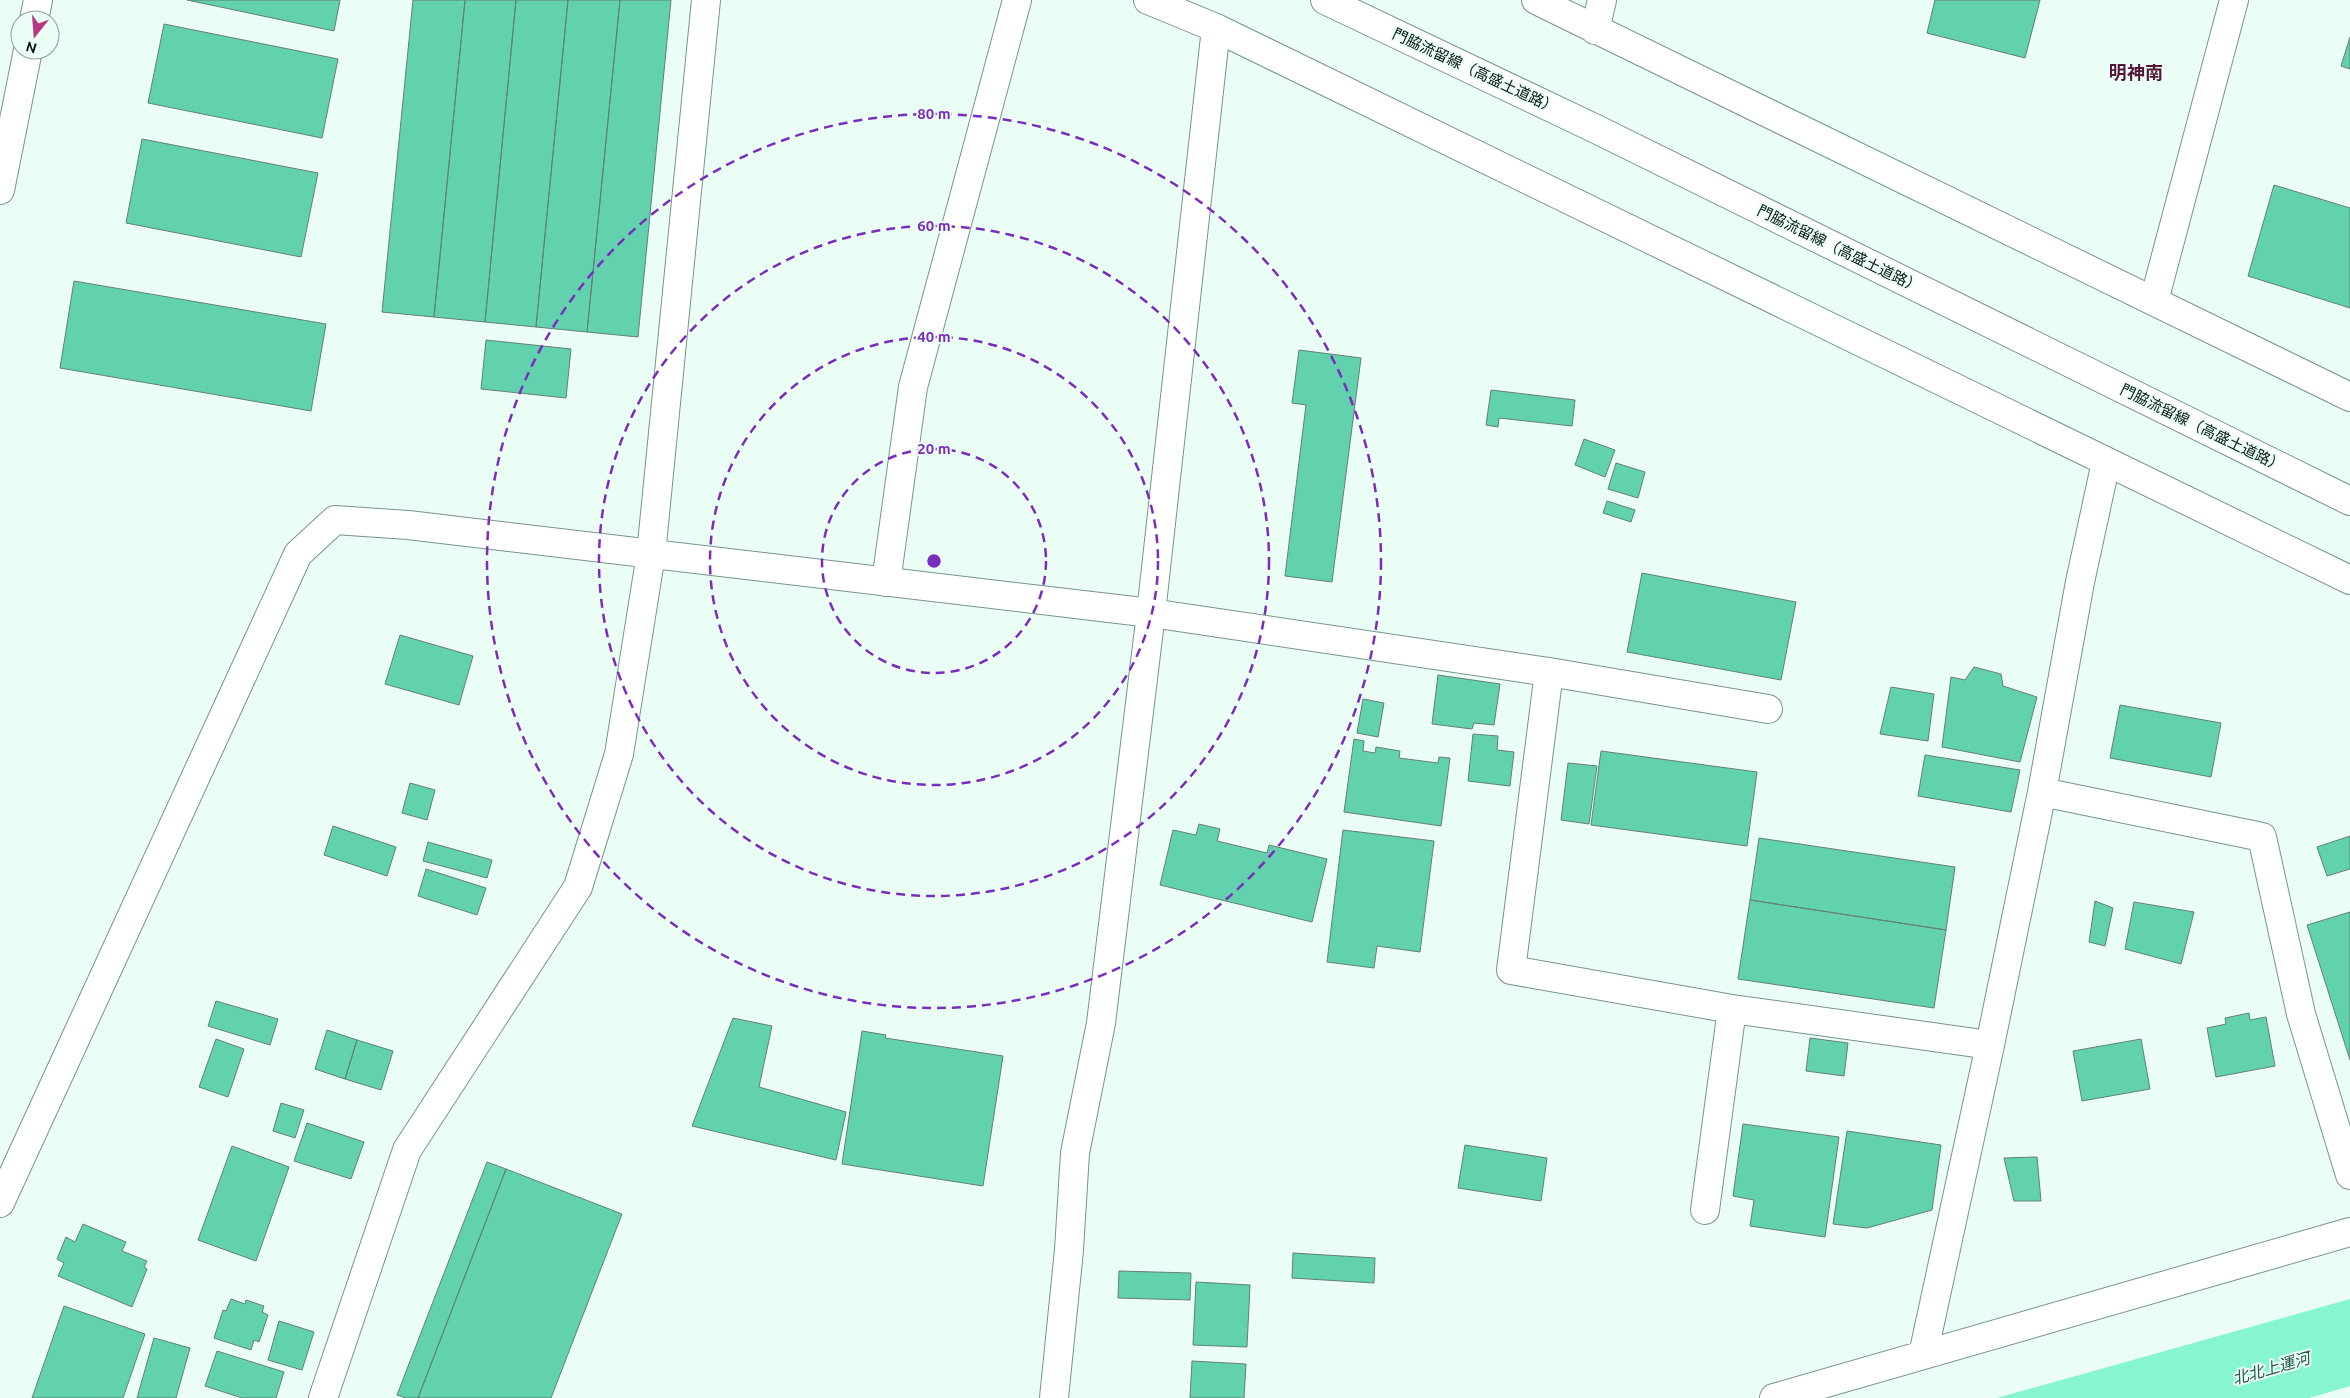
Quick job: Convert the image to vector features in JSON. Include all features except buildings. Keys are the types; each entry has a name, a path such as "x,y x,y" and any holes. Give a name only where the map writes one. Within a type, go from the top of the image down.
{"street":[{"path":"323,1398 407,1150 578,887 619,754 651,554 706,0"},
{"path":"886,582 913,387 1017,0"},
{"path":"1148,0 1216,28 2350,580"},
{"name":"門脇流留線（高盛土道路）","path":"1325,0 1596,129 2350,501"},
{"path":"1536,0 2350,397"},
{"path":"1595,30 1602,0"},
{"path":"2154,301 2234,0"},
{"path":"1054,1398 1069,1250 1075,1153 1101,1023 1151,613 1216,28"},
{"path":"0,190 26,60"},
{"path":"1922,1356 1990,1045 2042,792 2080,582 2106,462"},
{"path":"0,1203 298,554 335,520 408,525 1151,613 1549,672 1768,709"},
{"path":"1549,672 1511,970 1732,1009 1990,1045"},
{"path":"2042,792 2262,837 2301,1014 2350,1175"},
{"path":"1705,1210 1732,1009"},
{"path":"1774,1398 2350,1232"}],"water":[{"name":"北北上運河","path":"2350,1299 2350,1386 2309,1398 1997,1398"}],"district":[{"name":"明神南","path":"2136,73"}]}
